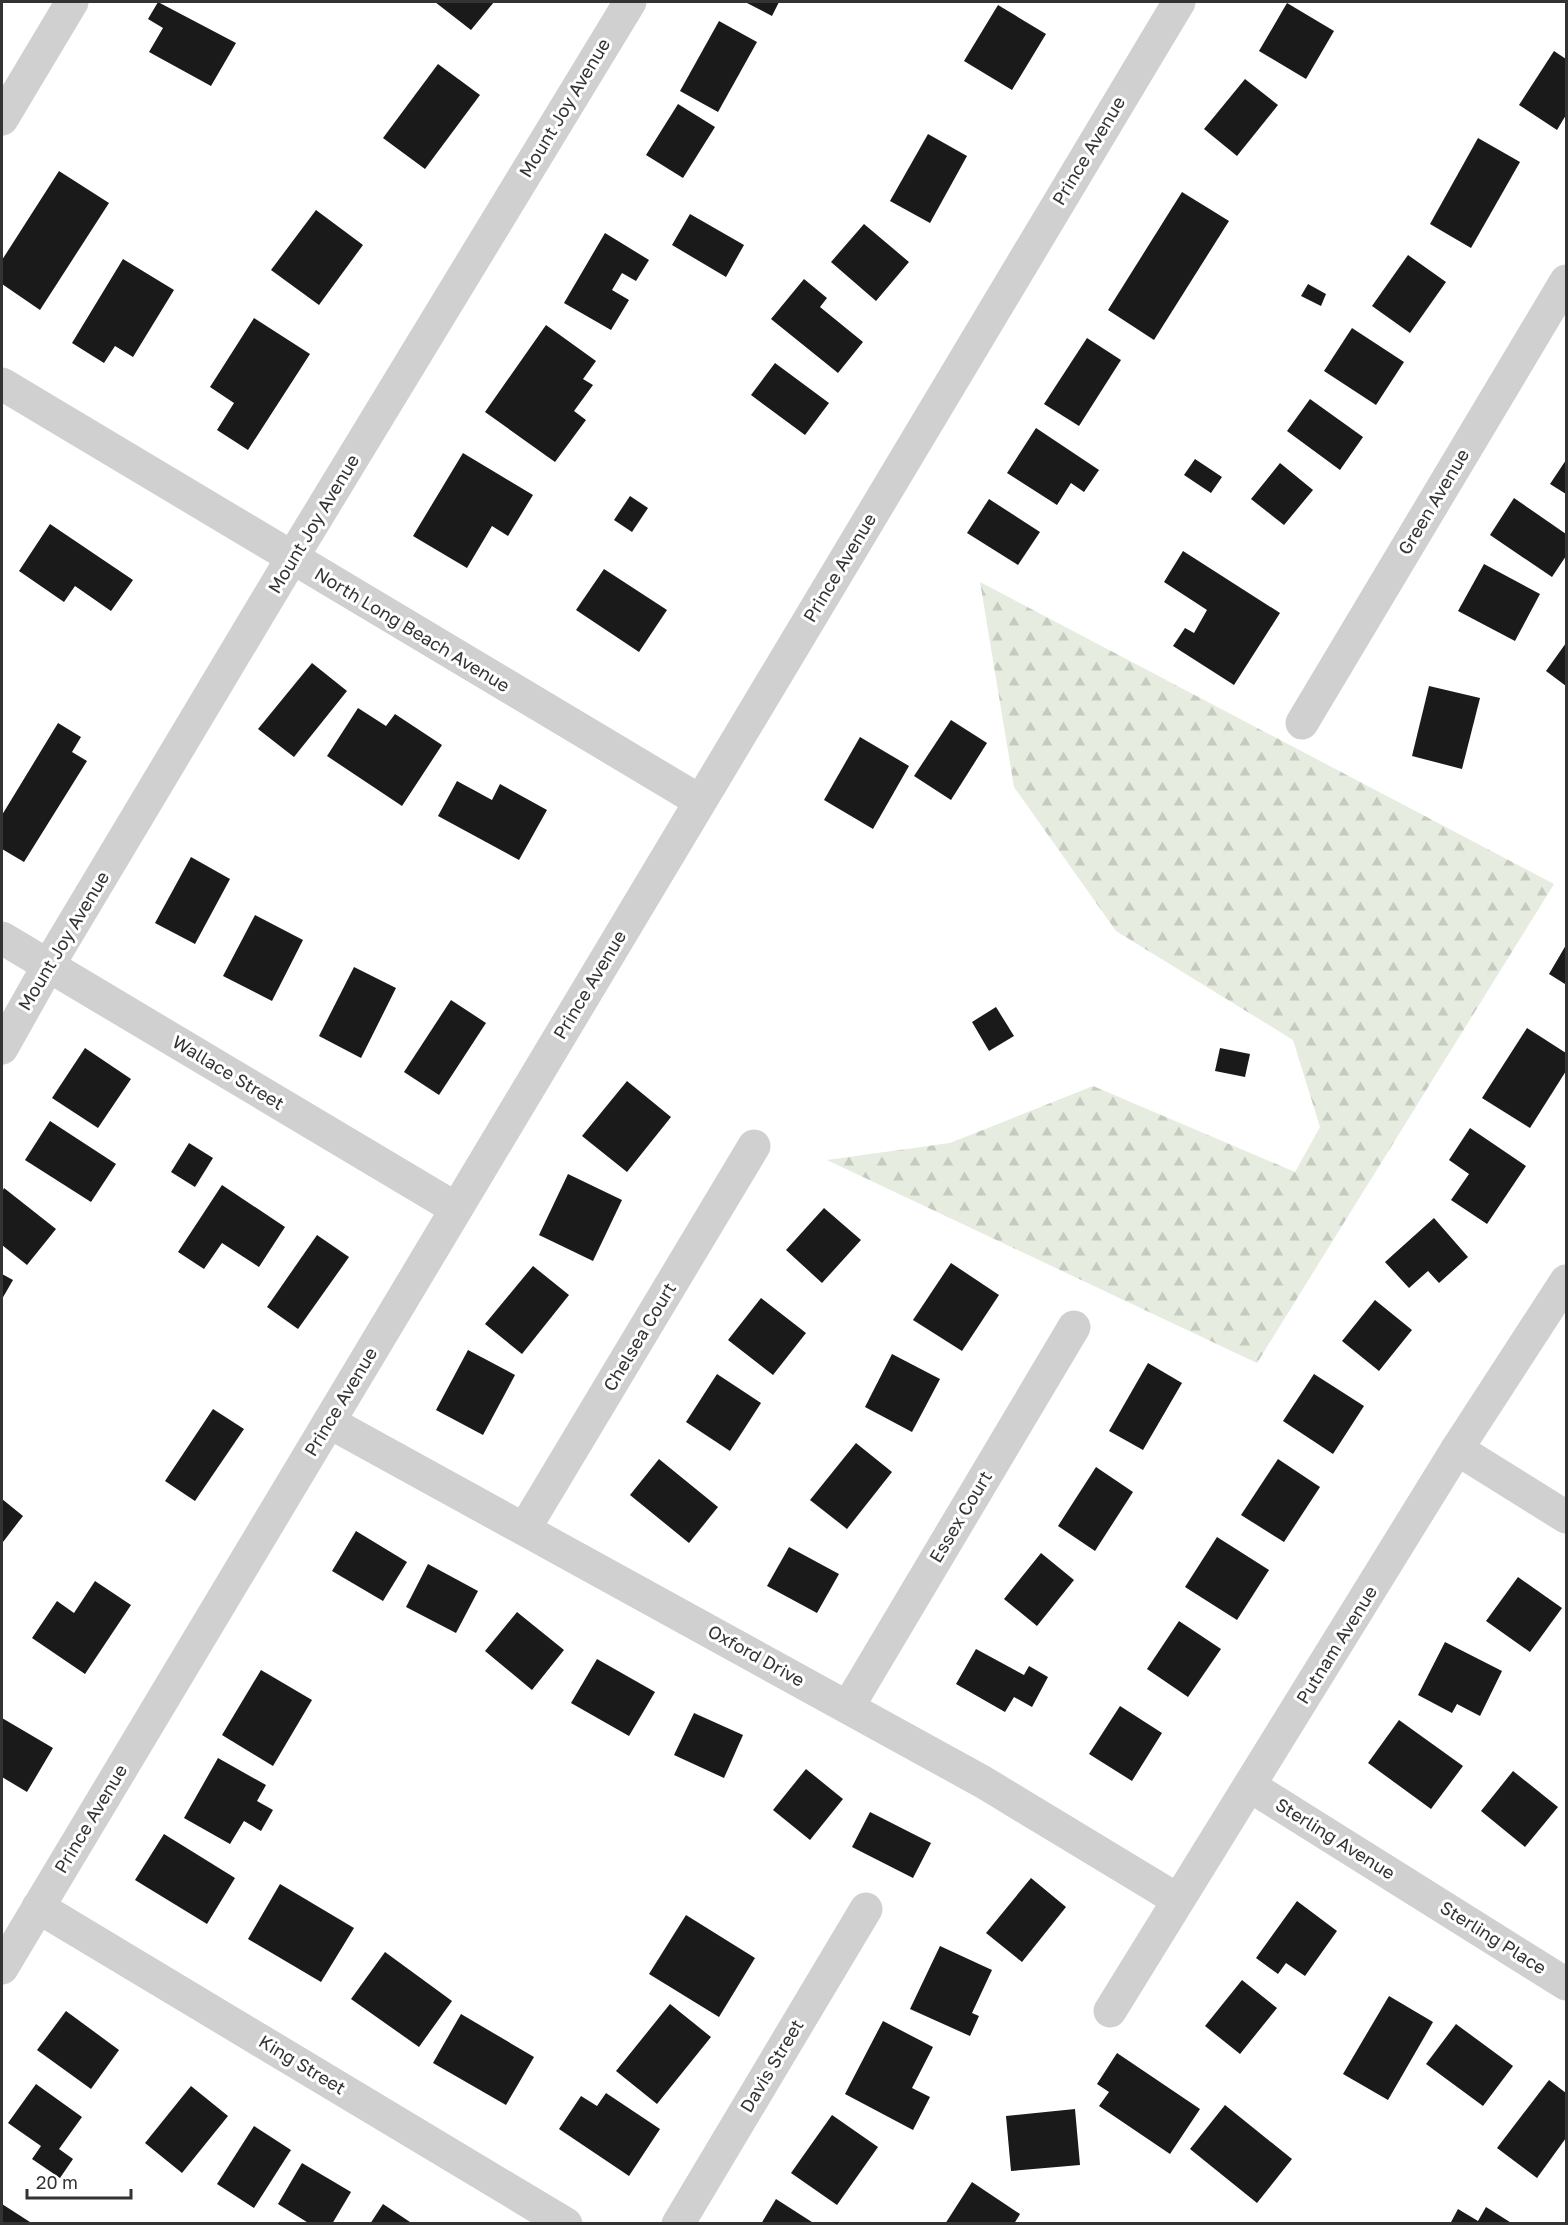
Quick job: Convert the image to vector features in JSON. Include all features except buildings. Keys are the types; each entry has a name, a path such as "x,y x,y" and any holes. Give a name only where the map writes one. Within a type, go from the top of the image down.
{"street":[{"path":"2,119 72,2"},
{"name":"Mount Joy Avenue","path":"2,1048 48,966 292,558 630,2"},
{"name":"Prince Avenue","path":"2,1968 1179,2"},
{"name":"Green Avenue","path":"1302,723 1566,280"},
{"name":"North Long Beach Avenue","path":"2,384 700,801"},
{"name":"Wallace Street","path":"2,938 455,1208"},
{"name":"Chelsea Court","path":"525,1528 754,1146"},
{"name":"Putnam Avenue","path":"1110,2010 1457,1449 1566,1281"},
{"name":"Essex Court","path":"848,1707 1074,1327"},
{"name":"Oxford Drive","path":"329,1422 983,1782 1178,1900"},
{"path":"1457,1449 1566,1517"},
{"name":"Sterling Avenue","path":"1250,1786 1419,1892"},
{"name":"Sterling Place","path":"1419,1892 1566,1984"},
{"name":"King Street","path":"38,1907 566,2223"},
{"name":"Davis Street","path":"678,2223 866,1909"}],"green space":[{"path":"980,582 1554,884 1257,1363 827,1160 950,1143 1093,1086 1295,1172 1320,1127 1293,1040 1116,931 1014,787"}]}
